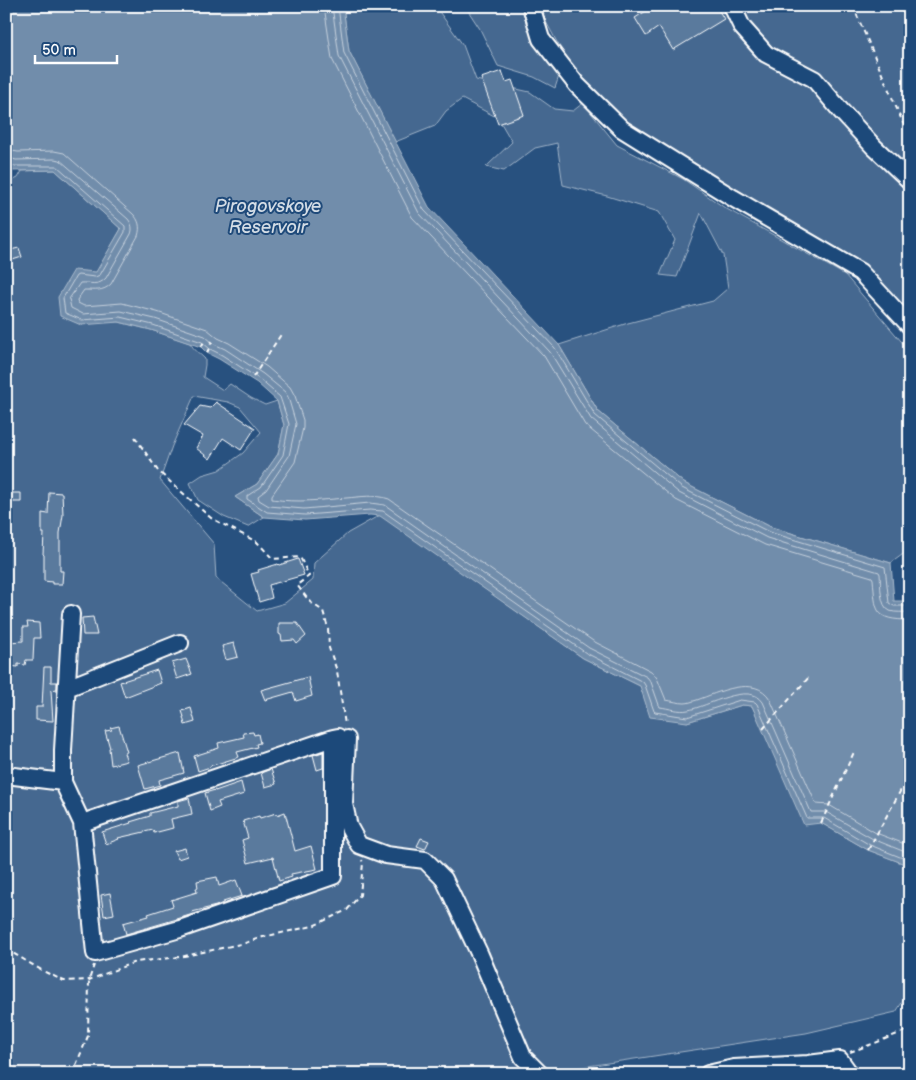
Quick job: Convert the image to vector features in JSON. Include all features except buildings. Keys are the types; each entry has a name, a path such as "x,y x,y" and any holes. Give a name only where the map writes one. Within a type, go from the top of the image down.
{"street":[{"path":"531,6 541,39 577,86 622,129 733,198 860,272 910,326"},
{"path":"732,6 742,27 766,54 814,80 874,147 910,181"},
{"path":"71,614 63,750 63,782 82,823 96,953 180,929 333,876 339,738"},
{"path":"67,688 180,643"},
{"path":"82,823 339,738"},
{"path":"339,738 344,804 349,828 359,845 386,855 425,860 444,879 480,955 523,1057 540,1074"},
{"path":"6,776 63,782"},
{"path":"708,1074 734,1068 808,1064 840,1060 850,1074"}],"path":[{"path":"854,6 903,123 910,129"},
{"path":"253,377 282,333"},
{"path":"201,347 205,340"},
{"path":"207,353 212,341"},
{"path":"135,437 158,471 211,518 256,542 273,558 300,557 309,576 297,584 310,602 323,611 328,628 329,648 337,671 339,738"},
{"path":"763,729 810,676"},
{"path":"821,823 855,750"},
{"path":"868,850 902,788"},
{"path":"6,949 64,981 89,980 135,962 180,957 313,926 347,910 360,895 363,863 359,845"},
{"path":"74,1074 88,1036 89,980 96,953"},
{"path":"840,1060 851,1051 910,1029"}],"shaded area":[{"path":"343,6 435,6 463,45 476,80 530,92 554,109 573,111 583,103 617,145 683,179 725,208 845,275 910,352 910,549 891,563 771,527 684,483 598,411 559,345 628,323 713,301 728,288 723,255 701,213 677,277 660,275 675,240 659,212 563,185 557,143 535,148 504,171 486,167 512,142 498,118 462,99 446,111 435,126 395,142 349,51"},
{"path":"465,6 525,6 533,40 559,76 555,88 534,77 498,66 480,29"},
{"path":"543,6 910,6 910,316 755,203 623,121 583,82 558,44 544,18"},
{"path":"55,170 121,229 96,273 89,320 119,322 190,343 205,359 203,377 223,390 230,384 265,405 277,401 284,425 278,454 257,484 235,497 264,517 248,527 224,517 198,500 190,483 202,475 219,470 243,453 261,432 240,407 228,402 194,396 172,446 160,480 214,544 216,578 257,611 285,603 313,580 314,563 348,533 380,515 583,658 640,686 687,722 742,705 752,706 763,729 821,823 868,850 910,866 910,990 896,1012 806,1033 535,1074 6,1074 6,184 18,178 22,171"}],"water":[{"name":"Pirogovskoye Reservoir","path":"6,6 343,6 349,51 429,207 559,345 598,411 684,483 771,527 891,563 894,601 910,601 910,866 868,850 821,823 804,825 752,706 742,705 687,722 650,717 640,686 583,658 380,516 370,515 305,520 264,517 235,497 257,484 278,454 284,425 277,401 257,383 207,353 201,347 151,330 119,322 81,325 60,316 58,297 74,270 96,272 121,229 55,170 12,171 6,167"}]}
